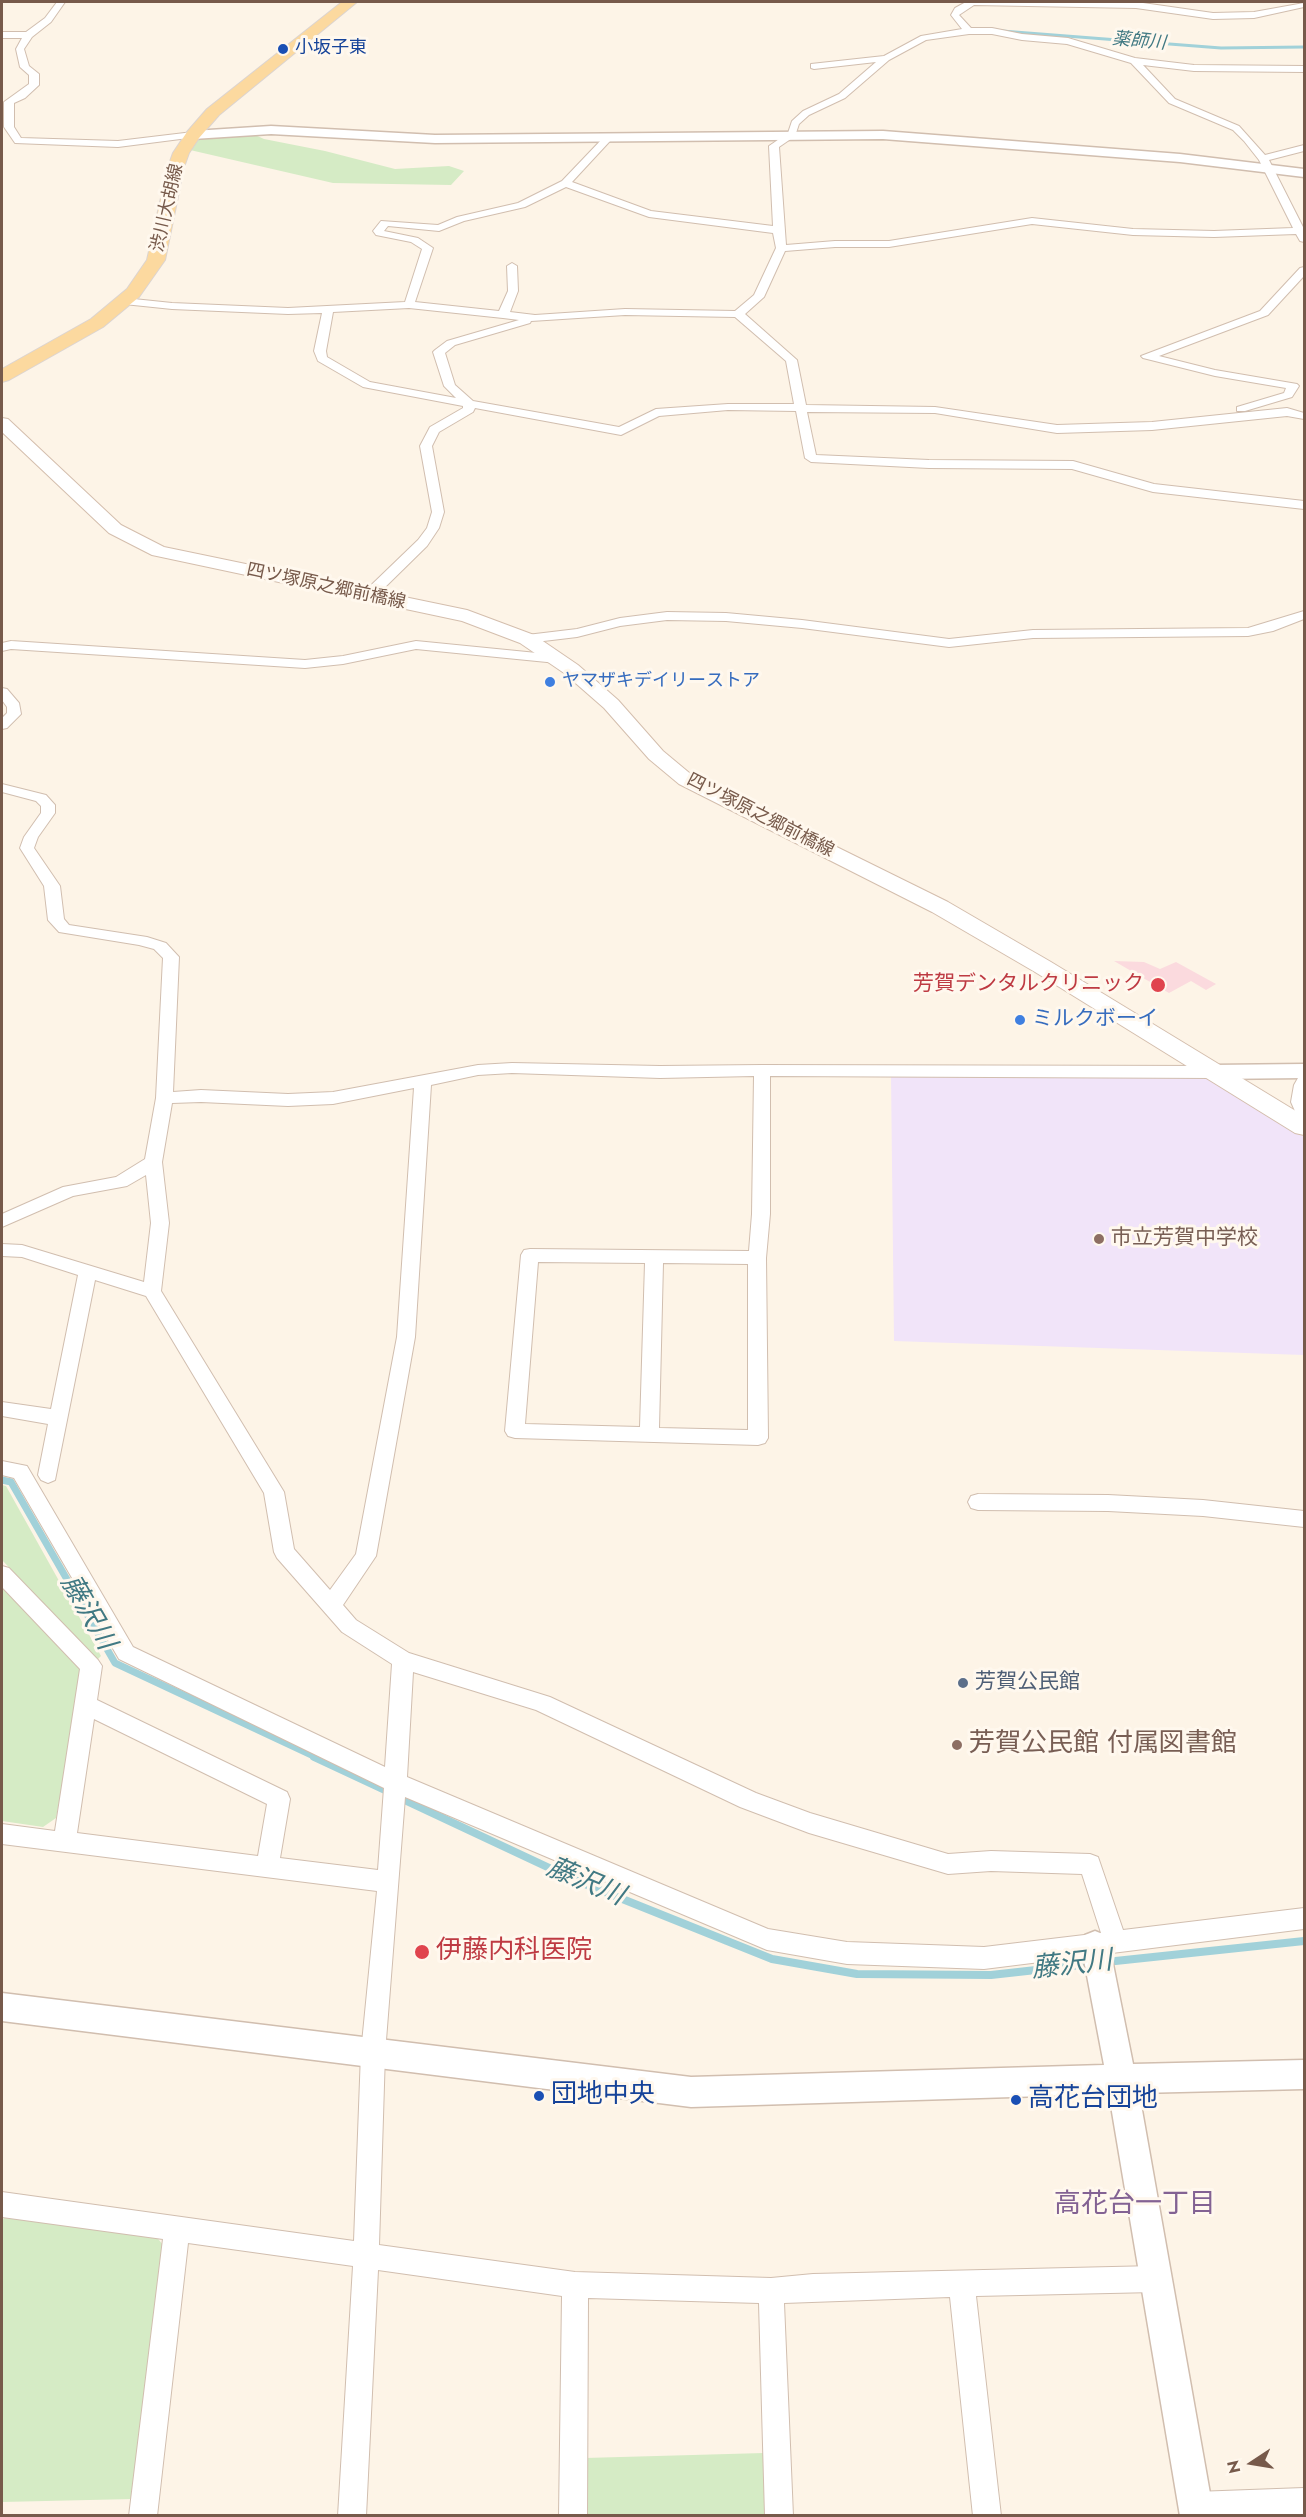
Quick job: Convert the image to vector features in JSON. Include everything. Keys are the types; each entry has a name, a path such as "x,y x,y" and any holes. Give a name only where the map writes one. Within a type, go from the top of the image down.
{"main road":[{"name":"渋川大胡線","path":"2,376 97,323 124,301 141,283 156,260 176,167 192,135 213,112 350,2"},
{"name":"四ツ塚原之郷前橋線","path":"2,423 101,517 130,538 158,551 467,616 527,639 557,659 611,704 656,755 686,780 940,908 1053,973 1305,1127"}],"street":[{"path":"61,2 48,20 28,35 20,49 25,67 34,74 34,85 22,96 9,102 5,127 18,141 118,144 192,135 271,130 435,139 607,139 792,134 883,135 1265,163 1305,173"},
{"path":"969,30 957,20 955,15 958,10 972,2 1136,5 1213,16 1254,15 1300,6 1305,17"},
{"path":"738,314 759,297 781,248 774,146 792,134 795,123 806,113 842,96 886,58 924,38 969,30 1068,41 1134,61 1194,68 1305,69"},
{"path":"2,34 28,35"},
{"path":"814,66 886,58"},
{"path":"781,248 835,244 888,244 1032,221 1133,232 1303,235 1265,163 1236,128 1172,101 1134,61"},
{"path":"409,305 428,248 414,240 380,234 378,231 385,223 439,228 461,219 520,205 567,183 607,139"},
{"path":"1265,163 1305,148"},
{"path":"567,183 649,214 778,230"},
{"path":"503,315 513,291 512,266"},
{"path":"1288,395 1293,386 1215,373 1147,356 1264,313 1305,270"},
{"path":"124,301 172,306 288,311 409,305 535,318 625,312 738,314 791,360 811,458 929,464 1073,465 1153,488 1305,505"},
{"path":"328,309 320,351 322,358 368,385 621,431 657,413 728,407 800,406 935,410 1056,429 1152,426 1287,412 1305,416"},
{"path":"368,596 423,543 433,528 438,512 426,446 434,430 469,410 469,403 450,386 439,352 451,343 535,318"},
{"path":"1193,422 1288,395 1305,399"},
{"path":"527,639 576,633 620,622 667,616 726,617 802,624 949,643 1033,634 1248,632 1268,628 1305,615"},
{"path":"2,646 22,645 305,664 343,660 416,645 557,659"},
{"path":"2,692 14,706 14,714 2,725"},
{"path":"2,788 41,798 48,805 48,813 31,837 27,848 52,886 56,920 64,929 141,940 160,946 171,957 164,1098 153,1162 160,1223 152,1291 274,1492 284,1552 349,1626 403,1660 542,1703 748,1800 809,1823 948,1864 991,1861 1090,1864 1105,1942 1121,2078 1196,2511 1305,2502"},
{"path":"164,1098 201,1096 288,1100 333,1098 478,1070 512,1068 660,1072 762,1070 1305,1071"},
{"path":"757,1258 530,1255 515,1431 758,1438 757,1258 761,1214 762,1070"},
{"path":"332,1604 366,1556 406,1336 423,1081"},
{"path":"1305,1082 1302,1085 1299,1102 1305,1114"},
{"path":"2,1221 69,1191 121,1182 153,1162"},
{"path":"2,1250 22,1251 152,1291"},
{"path":"649,1435 654,1257"},
{"path":"48,1475 88,1270"},
{"path":"2,1409 59,1418"},
{"path":"2,1468 20,1472 126,1653 396,1783 767,1939 847,1953 984,1958 1305,1918"},
{"path":"978,1502 1108,1503 1203,1508 1305,1519"},
{"path":"2,1574 91,1666 65,1840"},
{"path":"352,2516 366,2257 373,2053 389,1882 403,1660"},
{"path":"85,1704 279,1799 268,1866"},
{"path":"2,1834 65,1840 389,1882"},
{"path":"2,2007 691,2092 1305,2073"},
{"path":"2,2204 574,2285 771,2291 813,2287 1155,2279"},
{"path":"143,2516 177,2229"},
{"path":"573,2516 574,2285"},
{"path":"962,2285 987,2516"},
{"path":"771,2291 779,2516"}],"shaded area":[{"path":"1114,961 1144,962 1160,969 1176,962 1216,984 1206,990 1191,981 1169,993"},
{"name":"市立芳賀中学校","path":"891,1076 1206,1076 1304,1137 1304,1355 894,1341"}],"green space":[{"path":"253,134 264,139 325,151 395,169 449,166 464,171 451,185 333,183 190,150 196,137"},
{"path":"2,1485 6,1486 101,1656 97,1660 2,1560"},
{"path":"2,1587 83,1668 83,1679 56,1818 43,1827 2,1821"},
{"path":"4,2218 155,2235 163,2245 133,2499 2,2502 2,2221"},
{"path":"764,2453 766,2515 586,2515 585,2458"}],"waterway":[{"name":"薬師川","path":"1002,31 1221,48 1304,47"},
{"name":"藤沢川","path":"2,1480 11,1482 115,1663 318,1758"},
{"name":"藤沢川","path":"314,1757 389,1792"},
{"name":"藤沢川","path":"398,1797 575,1880 772,1959 857,1974 991,1975 1090,1964"},
{"name":"藤沢川","path":"1106,1962 1304,1941"}],"place":[{"name":"小坂子東","path":"283,49"},
{"name":"ヤマザキデイリーストア","path":"550,682"},
{"name":"芳賀デンタルクリニック","path":"1158,985"},
{"name":"ミルクボーイ","path":"1020,1020"},
{"name":"市立芳賀中学校","path":"1099,1239"},
{"name":"芳賀公民館","path":"963,1683"},
{"name":"芳賀公民館 付属図書館","path":"957,1745"},
{"name":"伊藤内科医院","path":"422,1952"},
{"name":"団地中央","path":"539,2096"},
{"name":"高花台団地","path":"1016,2100"}],"district":[{"name":"高花台一丁目","path":"1135,2205"}]}
